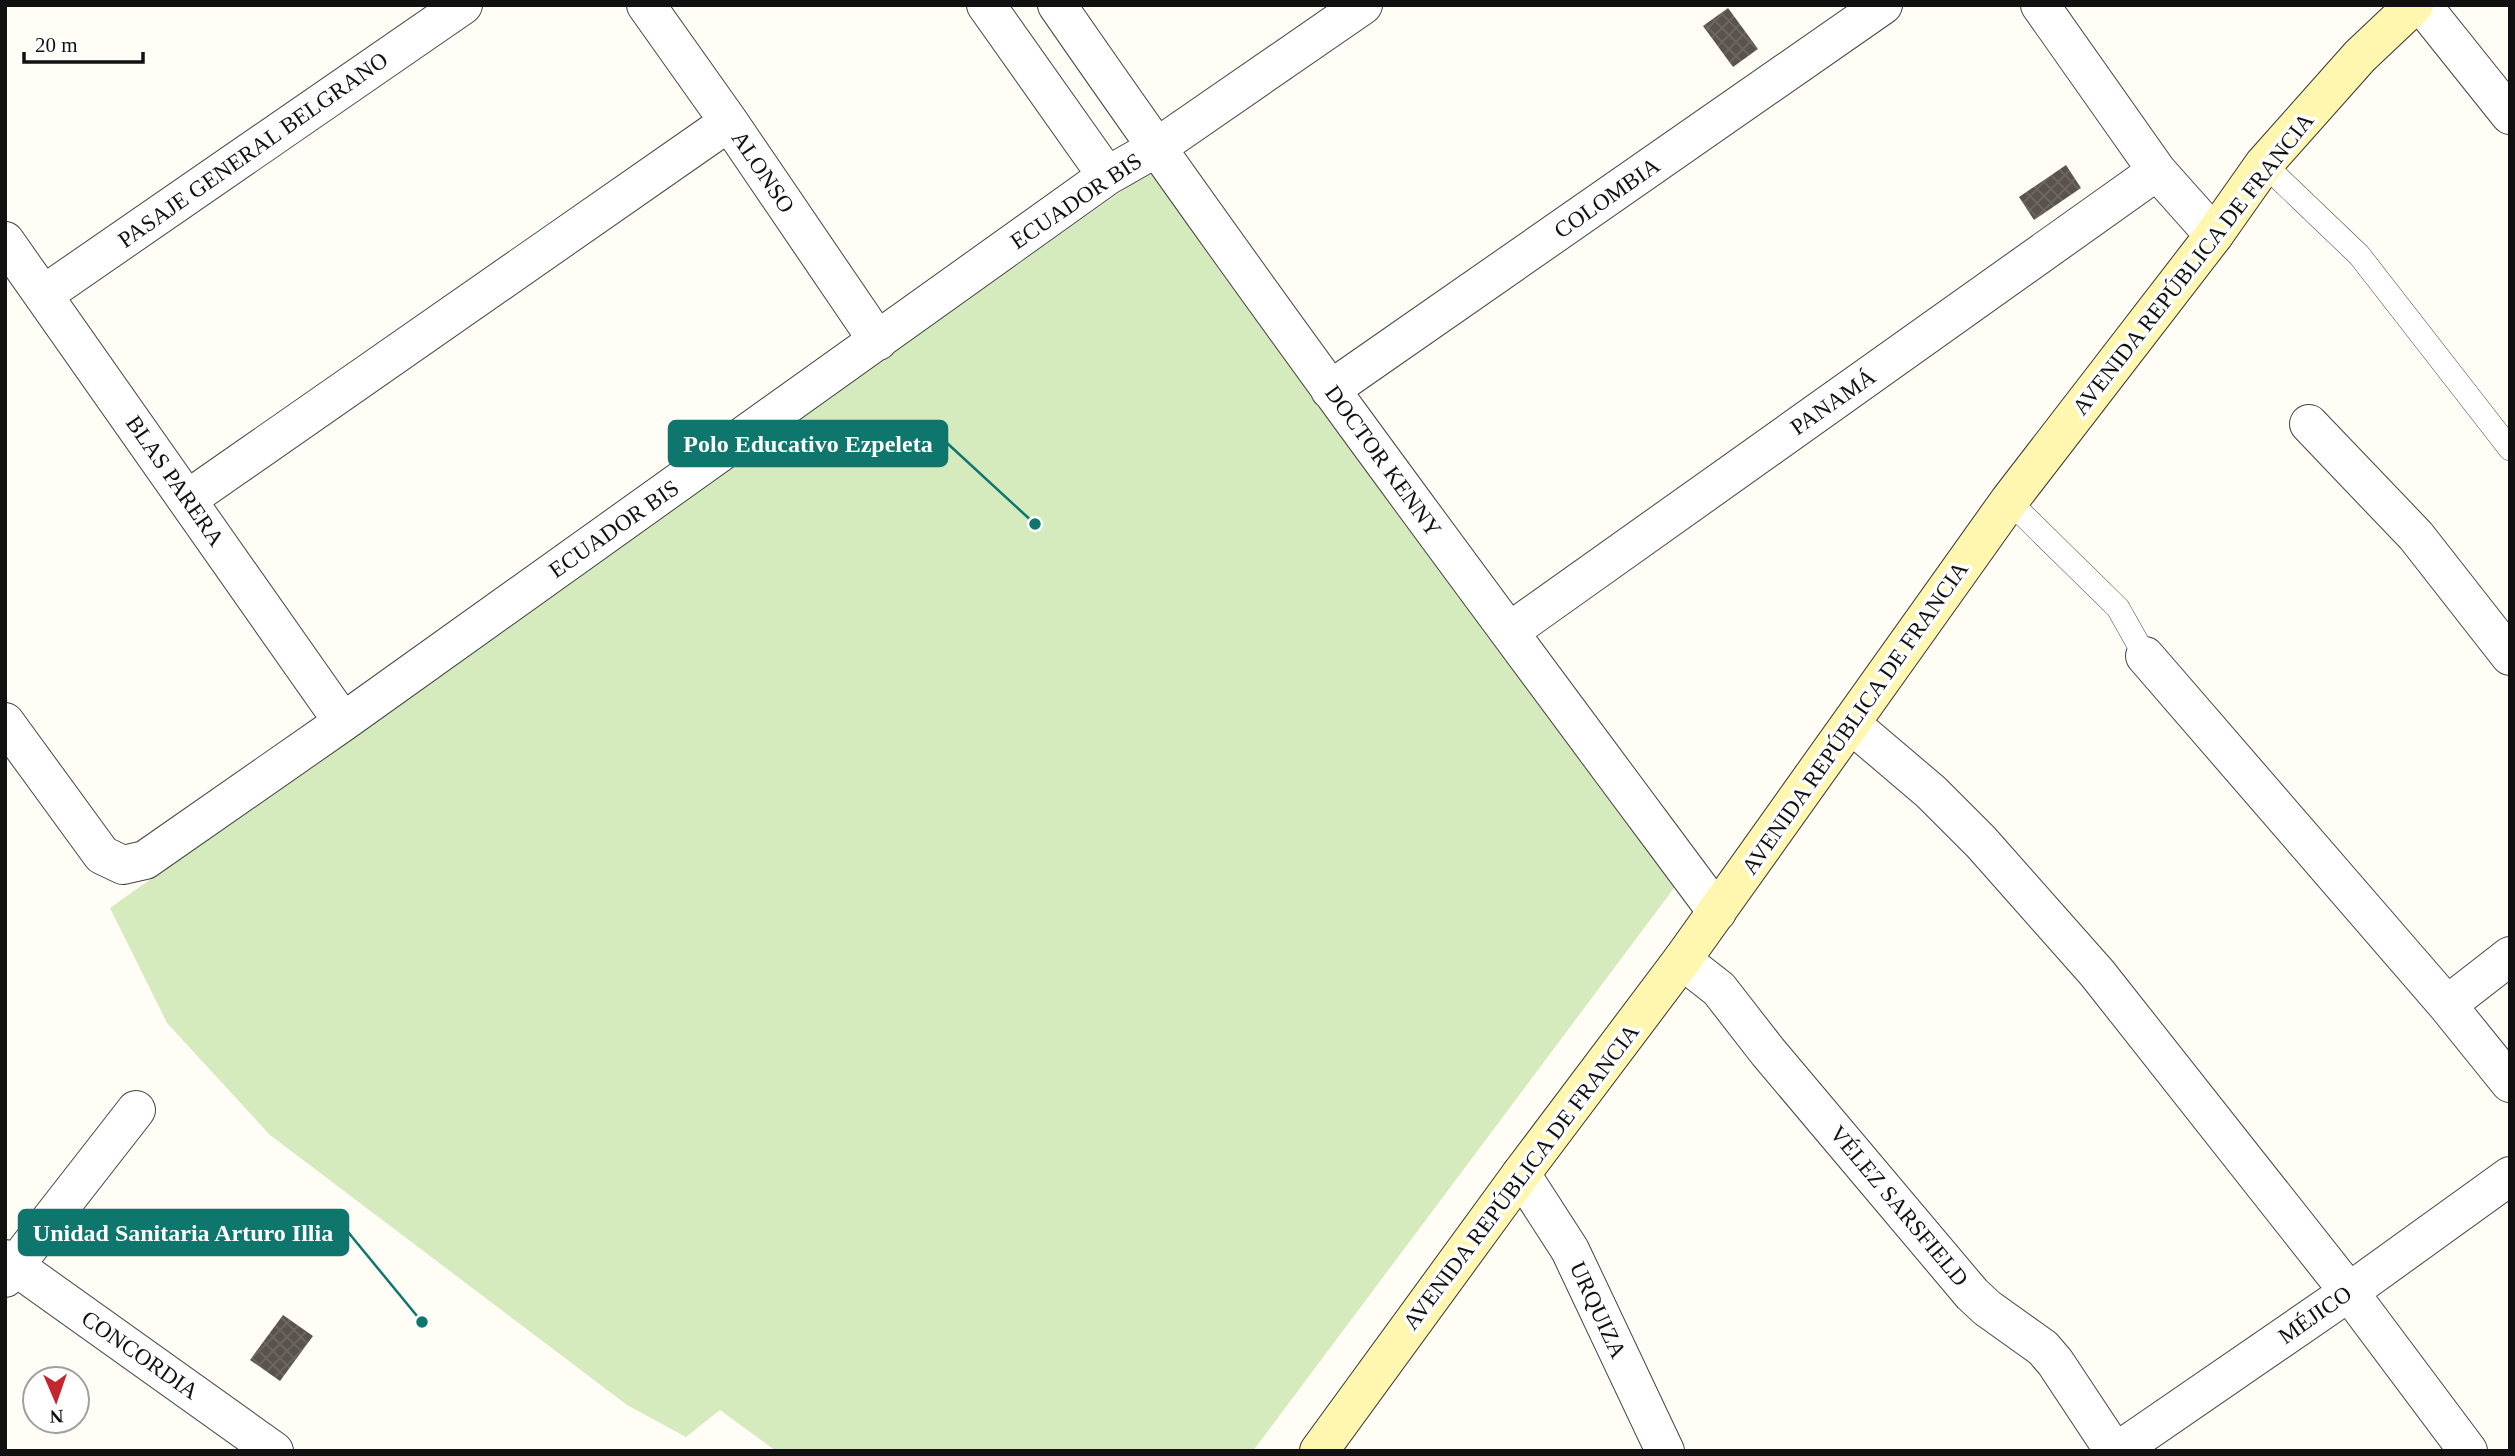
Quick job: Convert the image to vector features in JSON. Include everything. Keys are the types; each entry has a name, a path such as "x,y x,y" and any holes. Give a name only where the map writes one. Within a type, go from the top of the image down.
{"main road":[{"name":"AVENIDA REPÚBLICA DE FRANCIA","path":"1318,1451 1717,912 2009,501 2214,235 2264,164 2360,56 2414,5"}],"street":[{"name":"PASAJE GENERAL BELGRANO","path":"43,295 463,5"},
{"name":"ALONSO","path":"646,5 878,341"},
{"path":"986,5 1107,176"},
{"name":"DOCTOR KENNY","path":"1058,5 1156,148 1331,390 1717,912"},
{"name":"ECUADOR BIS","path":"5,722 102,855 124,865 145,860 343,722 1107,176 1156,148 1363,5"},
{"name":"COLOMBIA","path":"1331,390 1883,5"},
{"path":"2040,5 2157,171 2214,235"},
{"path":"2422,5 2510,116"},
{"path":"188,499 729,122"},
{"name":"PANAMÁ","path":"1509,632 2157,171"},
{"name":"BLAS PARERA","path":"5,241 343,722"},
{"path":"2309,424 2416,536 2510,656"},
{"path":"2145,656 2447,1005 2510,1083"},
{"path":"1851,724 1931,792 1981,842 2097,973 2349,1292 2468,1451"},
{"path":"2447,1005 2510,956"},
{"name":"VÉLEZ SARSFIELD","path":"1682,960 1719,989 1768,1052 1972,1294 2043,1348 2130,1447"},
{"path":"8,1268 136,1110"},
{"name":"URQUIZA","path":"1521,1174 1570,1250 1665,1451"},
{"name":"MÉJICO","path":"2130,1447 2510,1176"},
{"name":"CONCORDIA","path":"8,1268 274,1451"}],"lane":[{"path":"2264,164 2359,255 2510,449"},
{"path":"2009,501 2118,608 2145,656"}],"green space":[{"path":"1154,168 1680,880 1253,1451 776,1451 720,1410 686,1437 627,1405 270,1135 167,1023 110,908"}],"building":[{"path":"1728,8 1758,49 1733,67 1703,26"},
{"path":"2066,165 2081,188 2034,220 2019,197"},
{"path":"283,1315 313,1336 280,1381 250,1360"}],"place":[{"name":"Polo Educativo Ezpeleta","path":"1035,524"},
{"name":"Unidad Sanitaria Arturo Illia","path":"422,1322"}]}
